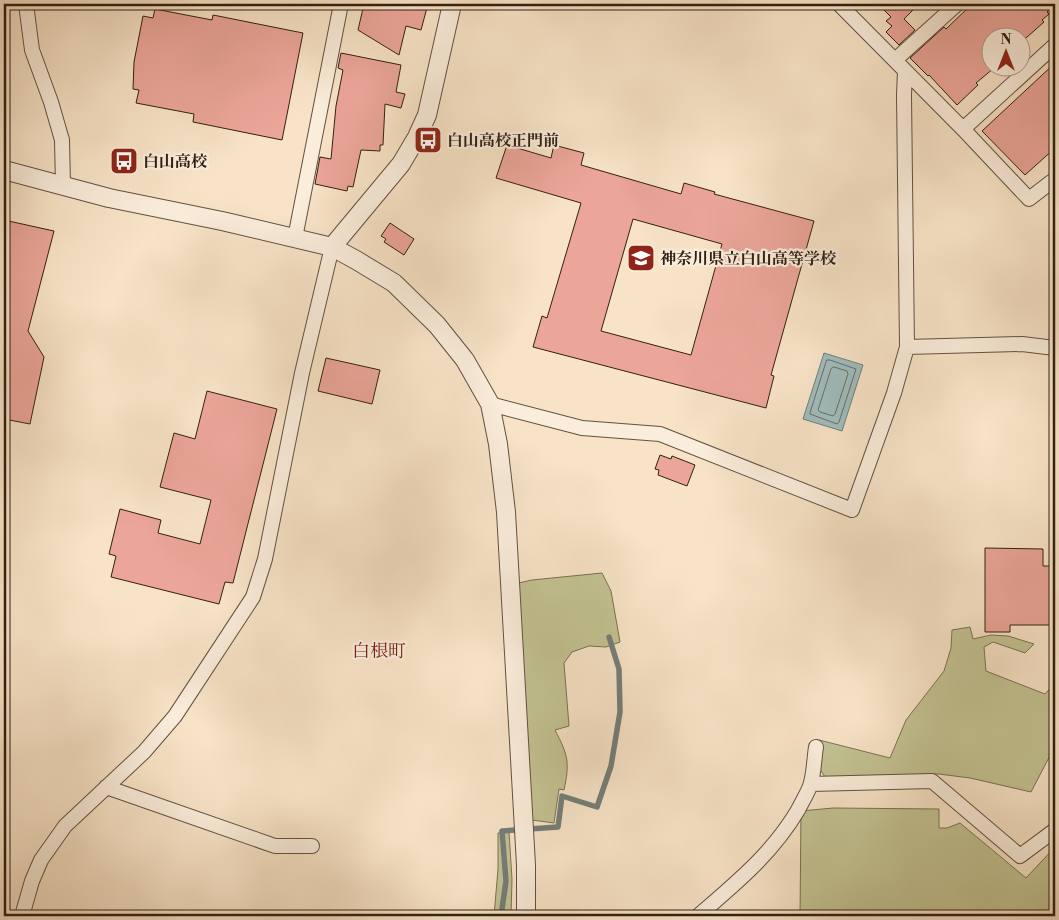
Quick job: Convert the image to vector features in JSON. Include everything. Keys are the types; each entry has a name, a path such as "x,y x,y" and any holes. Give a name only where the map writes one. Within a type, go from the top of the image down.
{"street":[{"path":"26,4 32,50 51,102 62,140 63,186"},
{"path":"295,238 341,4"},
{"path":"22,916 32,881 42,860 65,826 144,752 175,716 253,597 265,559 302,374 332,248 400,164 417,137 427,116 452,4"},
{"path":"839,4 963,129 1029,199 1054,183"},
{"path":"895,60 957,4"},
{"path":"963,129 1055,45"},
{"path":"490,404 582,428 660,434 852,510 894,394 907,347 905,71"},
{"path":"4,170 109,198 295,238 332,248 394,283 437,325 465,360 490,404 498,444 506,512 526,865 526,916"},
{"path":"907,347 1022,344 1055,348"},
{"path":"698,916 749,871 778,842 802,803 811,784 816,748"},
{"path":"811,784 932,781 1020,856 1055,830"},
{"path":"106,788 275,846 312,846"}],"shaded area":[{"path":"602,573 611,591 620,642 606,647 589,646 572,652 564,663 569,726 555,730 567,759 564,790 559,789 554,823 532,820 514,584 532,580"},
{"path":"970,627 973,639 991,635 1008,636 1034,644 1025,653 993,642 984,647 986,671 1045,694 1055,683 1055,746 1031,792 970,778 939,774 825,777 819,768 819,740 890,758 906,720 944,671 951,648 952,630"},
{"path":"833,808 939,809 939,828 947,828 960,823 1026,878 1055,847 1055,916 800,916 801,811"},
{"path":"509,832 512,879 511,916 494,916 498,869 498,833"}],"water":[{"path":"824,353 863,365 842,431 803,419"}],"building":[{"path":"364,4 428,4 421,30 406,26 399,55 358,30"},
{"path":"878,4 919,4 904,19 915,30 899,45 886,32 892,26 886,21 891,17"},
{"path":"972,4 1055,4 1047,12 1049,14 1042,20 1044,22 1032,33 1032,28 982,28 982,78 976,83 978,85 957,105 910,58 944,27 946,29"},
{"path":"155,9 212,20 213,15 303,33 282,140 193,122 194,114 136,103 139,90 133,89 134,62 143,16 153,18"},
{"path":"341,53 401,65 396,92 405,94 401,108 385,104 383,145 380,145 380,151 361,150 353,187 348,186 347,191 315,184 320,157 331,159 336,106 343,70 338,68"},
{"path":"1055,63 1055,148 1025,175 982,131"},
{"path":"507,145 551,158 554,145 584,153 581,165 681,194 684,183 715,192 714,194 814,221 771,375 774,376 766,408 533,347 542,316 547,318 581,203 496,178","holes":["633,219 722,244 691,355 601,331"]},
{"path":"4,220 54,231 28,331 44,357 30,424 4,419"},
{"path":"390,223 414,239 404,255 384,242 386,239 381,236"},
{"path":"326,358 380,370 372,404 318,391"},
{"path":"207,391 277,409 233,583 225,582 219,604 111,577 116,556 109,554 120,509 161,520 158,533 200,544 211,500 160,487 174,433 195,439"},
{"path":"660,455 671,459 672,456 695,465 687,486 658,475 659,470 655,469"},
{"path":"985,548 1043,549 1043,566 1055,566 1055,625 1010,625 1010,632 985,632"}],"waterway":[{"path":"501,916 506,881 502,831 558,827 562,796 597,807 611,766 620,712 619,669 609,637"}],"place":[{"name":"白山高校正門前","path":"428,140"},
{"name":"白山高校","path":"124,161"},
{"name":"神奈川県立白山高等学校","path":"641,258"}],"district":[{"name":"白根町","path":"379,651"}]}
